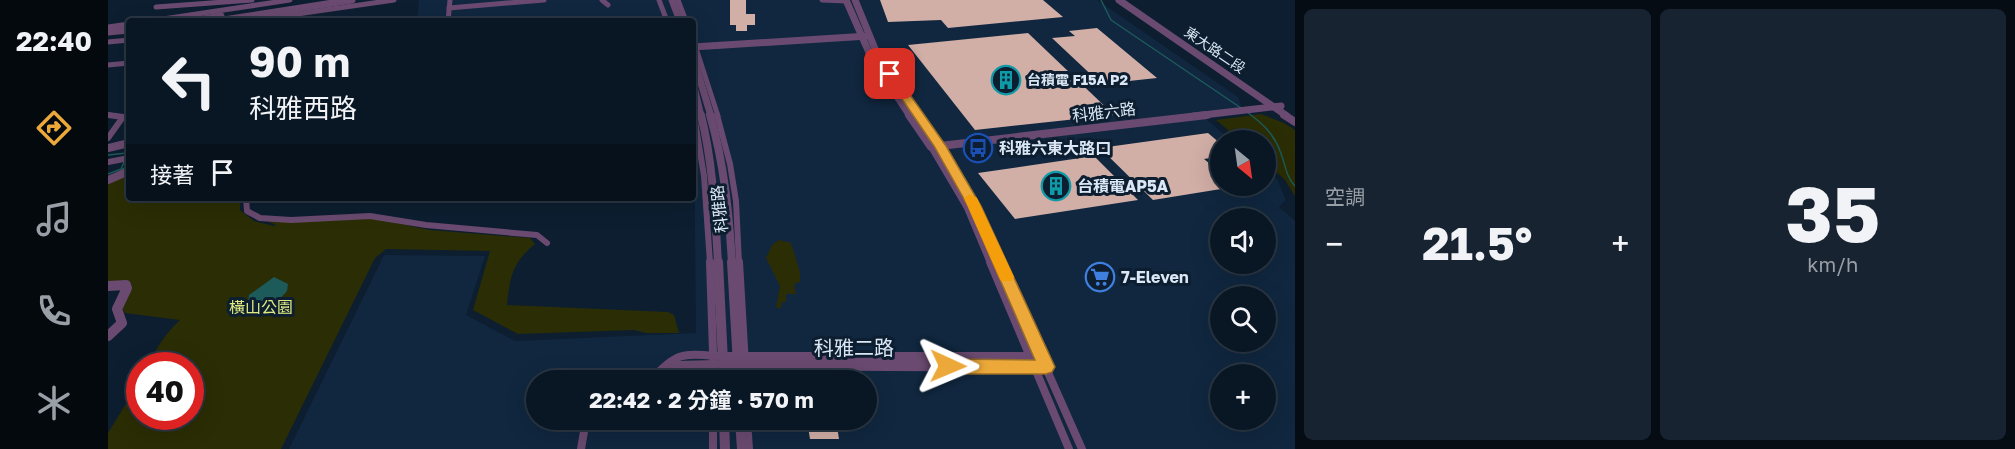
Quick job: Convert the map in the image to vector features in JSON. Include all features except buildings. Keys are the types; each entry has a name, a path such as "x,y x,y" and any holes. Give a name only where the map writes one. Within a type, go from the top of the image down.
{"street":[{"path":"156,7 252,0"},
{"path":"170,18 290,0"},
{"path":"259,18 318,0"},
{"path":"214,18 352,0"},
{"path":"234,18 300,6 394,0"},
{"path":"448,18 450,0"},
{"path":"449,8 544,0"},
{"path":"602,0 608,5"},
{"path":"659,0 666,18"},
{"path":"666,0 673,18"},
{"path":"672,0 679,18"},
{"path":"678,0 685,18"},
{"path":"822,0 847,0 863,34 975,206 1039,362 1069,449"},
{"path":"855,0 863,34"},
{"path":"1114,0 1150,22"},
{"name":"東大路二段","path":"1119,0 1277,107 1295,116"},
{"name":"東大路二段","path":"1125,0 1295,122"},
{"path":"108,27 126,24"},
{"path":"108,34 126,32"},
{"path":"696,44 863,34"},
{"path":"108,42 126,40"},
{"name":"科雅路","path":"696,50 716,110 735,192 743,361 741,370"},
{"path":"108,65 126,63"},
{"name":"科雅路","path":"696,67 717,138 728,204 744,370"},
{"name":"科雅路","path":"696,95 707,139 715,205 718,360 716,370"},
{"name":"科雅六路","path":"936,146 1277,107"},
{"path":"108,115 123,117 108,138"},
{"name":"科雅路","path":"696,121 707,199 718,360 721,370"},
{"path":"108,148 126,144"},
{"path":"108,162 126,158"},
{"path":"108,180 126,172"},
{"path":"246,201 247,211 260,218 291,220 370,216 426,225 537,235 547,243"},
{"path":"108,286 126,285 127,288 117,309 122,323 108,336"},
{"name":"科雅二路","path":"662,370 677,364 718,360 1039,362"},
{"path":"1039,362 1082,449"},
{"path":"581,449 584,430"},
{"path":"713,449 714,430"},
{"path":"724,430 725,449"},
{"path":"741,430 742,449"},
{"path":"748,430 749,449"}],"shaded area":[{"path":"419,0 1097,0 1238,97 1244,114 1206,119 1219,130 1210,130 1210,196 1276,196 1276,178 1286,200 1279,207 1295,221 1295,449 289,449 384,255 485,256 466,315 515,341 696,333 696,18 417,18"},
{"path":"274,277 288,284 287,291 283,295 274,303 263,308 253,307 248,303 249,295"}],"green space":[{"path":"1261,114 1295,130 1295,196 1285,180 1276,172 1276,130 1228,130 1216,120"},
{"name":"橫山公園","path":"126,174 126,201 240,201 240,210 254,221 274,226 276,225 260,218 372,218 430,230 530,238 535,244 517,264 509,286 507,305 668,312 674,315 679,333 646,333 634,330 518,334 473,310 490,251 386,249 375,258 281,449 108,449 108,433 126,403 126,430 204,430 204,352 156,352 180,320 125,313 122,308 132,289 131,284 108,283 108,181"},
{"path":"779,240 791,243 800,272 800,282 794,284 796,294 786,294 786,302 782,302 781,308 776,308 780,286 766,258 772,245"}],"waterway":[{"path":"1101,0 1111,20 1241,108"},
{"path":"1247,112 1271,134 1295,186"},
{"path":"108,155 126,153"},
{"path":"108,174 121,169 125,160"},
{"path":"122,169 126,168"}],"slow traffic":[{"path":"970,198 1006,277"}],"place":[{"name":"台積電 F15A P2","path":"1006,80"},
{"name":"科雅六東大路口","path":"978,148"},
{"name":"台積電AP5A","path":"1056,186"},
{"name":"7-Eleven","path":"1100,277"}],"route":[{"path":"890,74 940,146 975,206 1046,367 948,366"}]}
